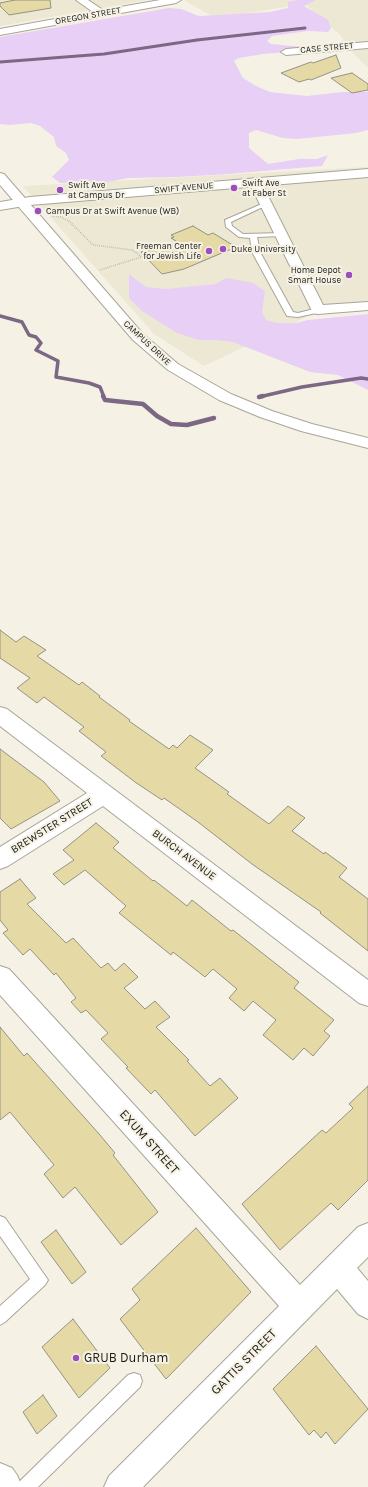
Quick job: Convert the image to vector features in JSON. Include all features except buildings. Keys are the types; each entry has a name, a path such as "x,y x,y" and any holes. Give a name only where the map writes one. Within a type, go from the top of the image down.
{"street":[{"path":"81,0 102,14"},
{"name":"OREGON STREET","path":"0,32 176,0"},
{"name":"CASE STREET","path":"286,52 366,47"},
{"name":"SWIFT AVENUE","path":"0,206 21,202 368,173"},
{"name":"CAMPUS DRIVE","path":"0,177 138,337 173,367 212,391 266,414 307,428 368,443"},
{"path":"255,182 312,302 318,310 368,306"},
{"name":"BURCH AVENUE","path":"0,715 368,995"},
{"name":"BREWSTER STREET","path":"0,859 104,794"},
{"name":"EXUM STREET","path":"0,977 299,1306"},
{"name":"GATTIS STREET","path":"120,1487 368,1237"},
{"path":"338,1267 368,1304"},
{"path":"0,1480 5,1487"}],"lane":[{"path":"266,204 227,221 229,227 241,236 253,237 281,234"},
{"path":"253,237 256,252 290,314 298,315 318,310"},
{"path":"0,1223 40,1280 0,1317"},
{"path":"26,1487 134,1381"}],"path":[{"path":"49,216 62,217 69,221 93,245 101,248 132,250 142,257 98,270"}],"shaded area":[{"path":"0,0 147,0 0,26"},
{"path":"184,0 368,0 368,68 353,53 340,35 305,4 215,18"},
{"path":"297,0 316,0 304,6 328,20 331,28 328,32 308,31 272,36 267,41 271,44 314,48 312,50 263,54 239,58 234,61 243,78 270,92 307,96 343,92 368,92 368,130 356,133 297,139 283,138 256,130 249,133 249,148 268,164 299,159 317,159 328,155 322,166 228,174 128,178 102,183 60,183 52,177 69,160 66,153 56,146 54,137 40,126 31,123 10,125 0,124 0,37 169,8 181,9 199,16 270,12 288,8 288,2"},
{"name":"Duke University","path":"368,167 368,311 315,313 204,366 154,334 23,186"},
{"path":"129,274 146,287 166,289 216,284 226,278 253,283 265,291 262,312 266,320 276,323 296,323 308,320 368,314 368,390 338,375 310,372 233,342 199,340 177,333 142,311 129,298"}],"waterway":[{"path":"0,62 104,54 197,40 305,28"},
{"path":"0,316 22,322 29,335 36,337 41,343 36,350 58,361 56,377 89,383 100,387 104,397"},
{"path":"263,396 259,397 302,387 361,378 368,379"},
{"path":"103,396 105,400 143,404 157,416 171,424 187,425 214,418"}],"place":[{"name":"Swift Ave at Faber St","path":"234,188"},
{"name":"Swift Ave at Campus Dr","path":"60,190"},
{"name":"Campus Dr at Swift Avenue (WB)","path":"38,211"},
{"name":"Duke University","path":"223,249"},
{"name":"Freeman Center for Jewish Life","path":"209,251"},
{"name":"Home Depot Smart House","path":"349,275"},
{"name":"GRUB Durham","path":"76,1358"}]}
